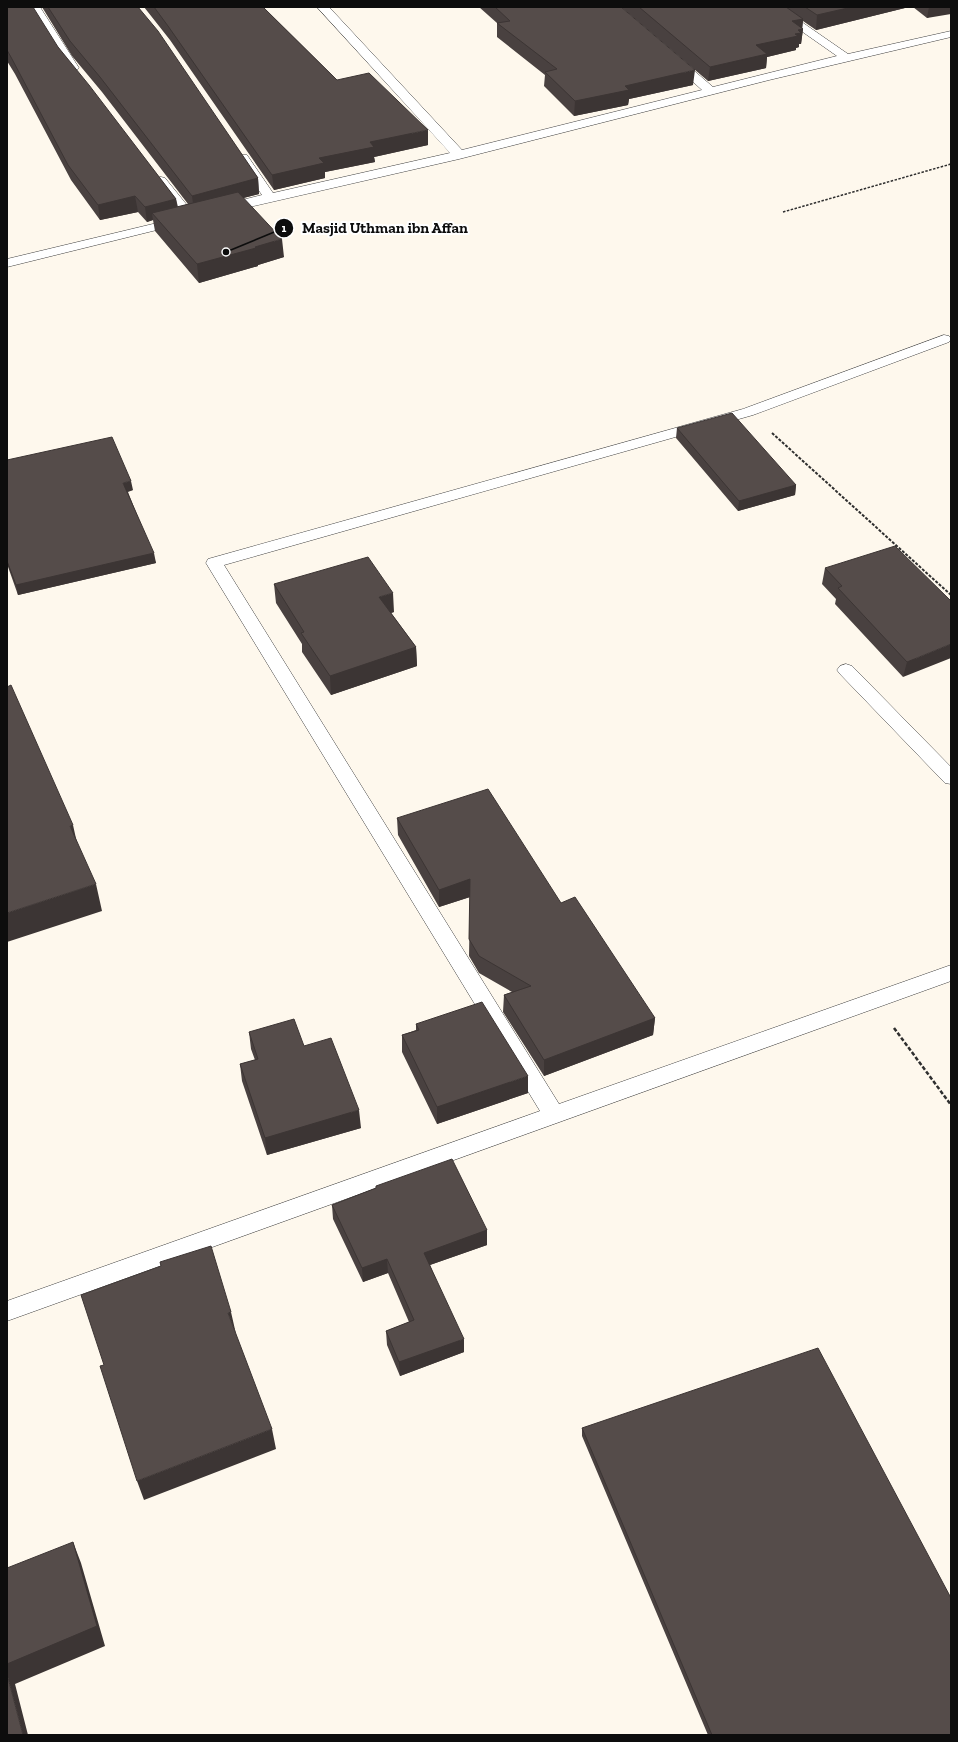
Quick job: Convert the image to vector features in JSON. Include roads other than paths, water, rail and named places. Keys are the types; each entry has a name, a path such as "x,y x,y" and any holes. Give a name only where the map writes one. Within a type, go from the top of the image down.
{"lane":[{"path":"34,7 66,59 79,75"},
{"path":"323,7 459,155"},
{"path":"773,7 845,57"},
{"path":"7,263 270,197 459,155 845,57 951,34"},
{"path":"665,51 711,91"},
{"path":"235,146 270,197"},
{"path":"152,169 190,218"},
{"path":"554,1115 214,563 748,412 944,338"},
{"path":"846,670 951,778"},
{"path":"7,1311 951,973"}],"place":[{"name":"Masjid Uthman ibn Affan","path":"226,252"}]}
